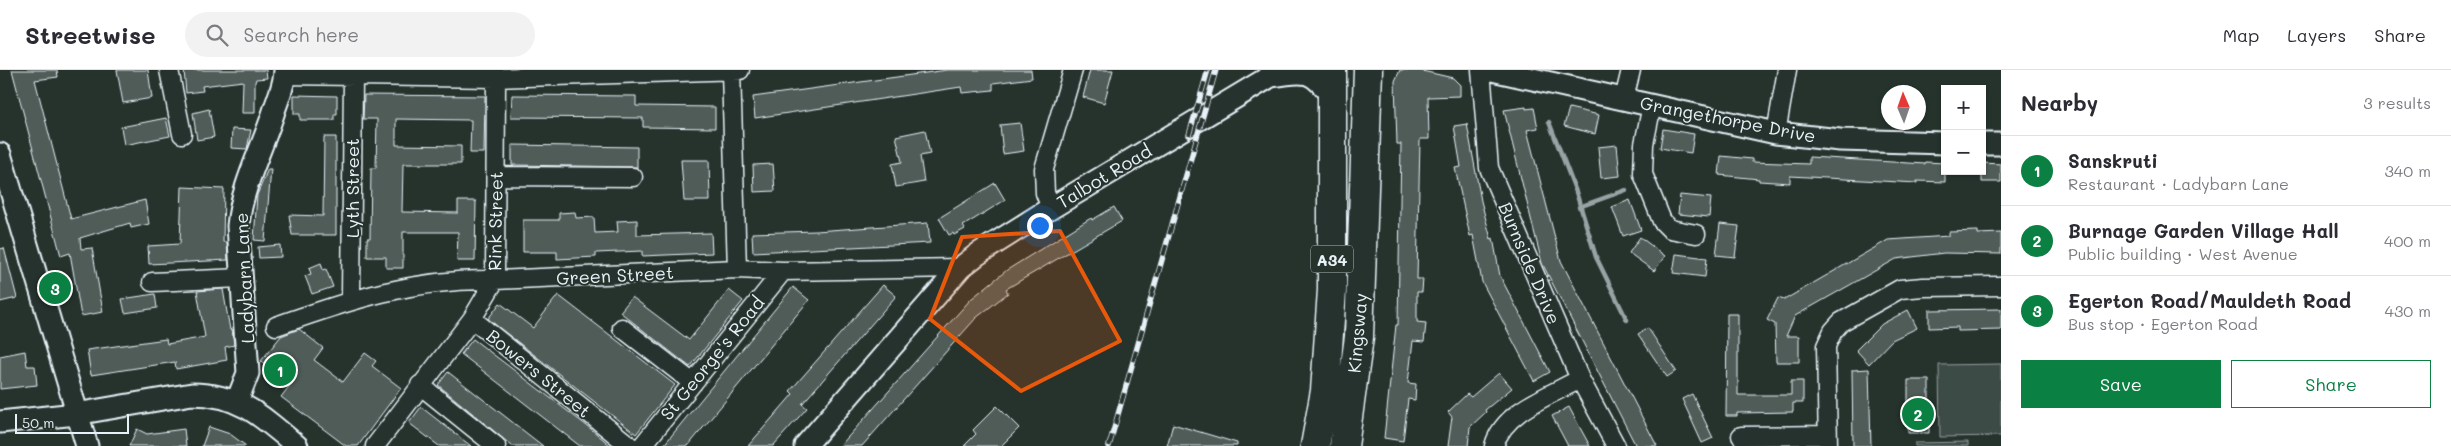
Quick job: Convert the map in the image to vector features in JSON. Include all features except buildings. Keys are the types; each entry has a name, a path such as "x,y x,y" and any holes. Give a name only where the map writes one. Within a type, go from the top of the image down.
{"highway":[{"name":"Kingsway","path":"1332,174 1343,123 1364,72"},
{"name":"Kingsway","path":"1344,446 1359,337 1364,72"},
{"name":"Kingsway","path":"1315,446 1325,391 1332,290 1332,83"}],"street":[{"path":"169,70 182,134"},
{"path":"1051,208 1045,193 1044,168 1073,70"},
{"name":"Talbot Road","path":"805,446 960,268 978,254 1051,208 1277,73 1305,70 1332,83"},
{"name":"Burnside Drive","path":"1481,70 1489,168 1580,379 1616,446"},
{"name":"Grangethorpe Drive","path":"1492,70 1510,72 1776,133 1840,140 1941,143"},
{"path":"1624,98 1631,70"},
{"path":"1776,133 1787,70"},
{"path":"285,73 353,78 378,74 496,78 735,71 737,269"},
{"name":"Ladybarn Lane","path":"237,402 248,373 247,335 238,226 240,203 247,180 265,139 285,73"},
{"name":"Lyth Street","path":"351,299 353,78"},
{"name":"Rink Street","path":"375,446 472,319 495,280 496,78"},
{"path":"1652,105 1643,152 1643,174 1662,221 1670,229 1696,234"},
{"path":"1986,144 2001,144"},
{"path":"0,154 5,189 87,446"},
{"path":"496,176 633,176"},
{"name":"Green Street","path":"276,326 351,299 402,286 466,279 495,280 737,269 783,271 960,268"},
{"name":"St George's Road","path":"642,446 783,271"},
{"path":"152,282 241,278"},
{"path":"1741,436 1828,441 1826,346 1833,331 1842,322 1900,289 2001,286"},
{"name":"Bowers Street","path":"472,319 630,446"},
{"path":"622,328 693,382"},
{"path":"1494,446 1502,429 1518,413 1580,379"},
{"path":"420,386 496,446"},
{"path":"0,422 76,414 192,394 212,394 237,402 261,416 297,446"}],"highlighted area":[{"path":"1060,231 1120,341 1021,391 930,319 962,237"}],"shaded area":[{"path":"2001,364 2001,436 1940,437 1939,365"},
{"path":"1968,442 1968,446 1915,446 1915,443"}],"waterway":[{"path":"1549,122 1576,192 1596,257 1627,320"},
{"path":"1579,207 1626,190"}],"railway":[{"path":"1189,135 1208,70"},
{"path":"1109,446 1216,70"}],"place":[{"name":"Egerton Road/Mauldeth Road","path":"55,288"},
{"name":"Sanskruti","path":"280,370"},
{"name":"Burnage Garden Village Hall","path":"1918,414"}]}
